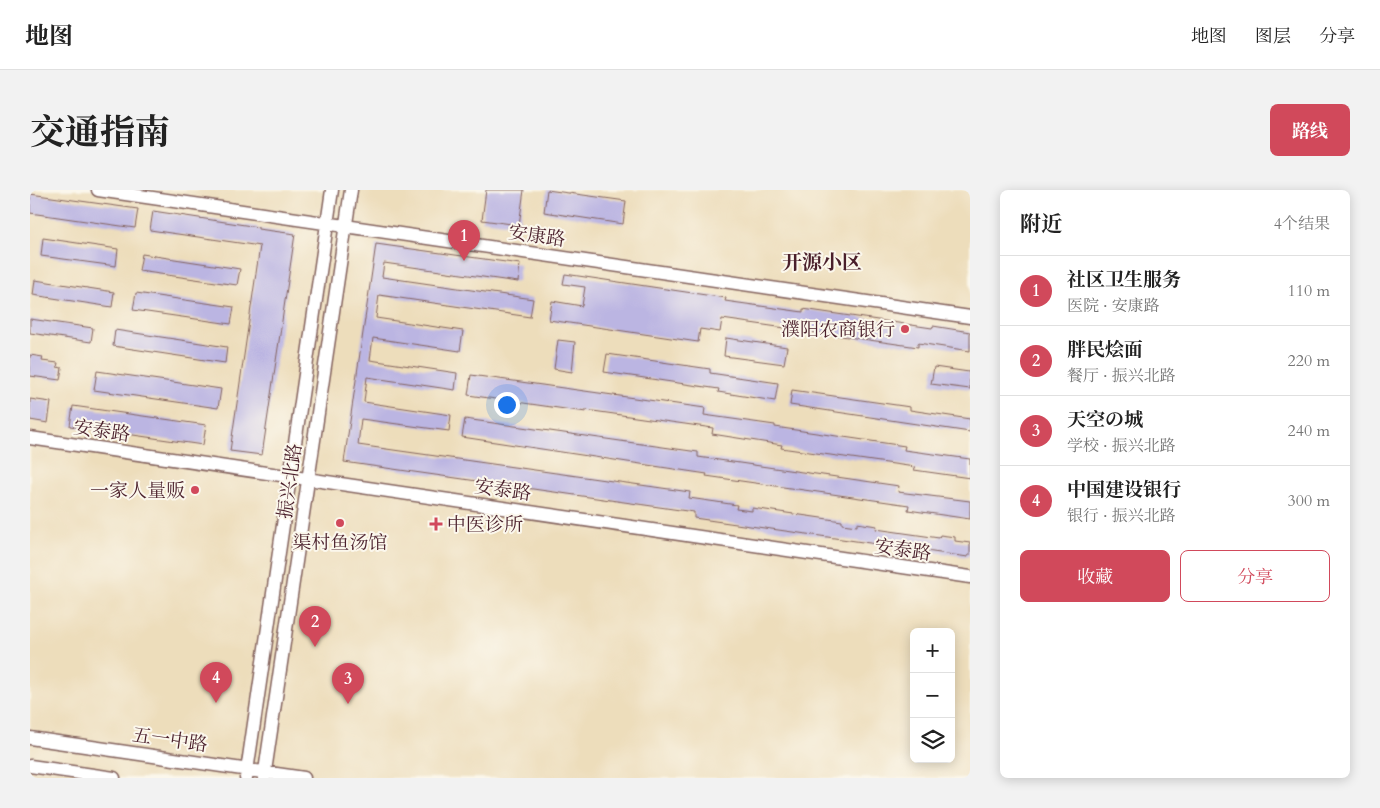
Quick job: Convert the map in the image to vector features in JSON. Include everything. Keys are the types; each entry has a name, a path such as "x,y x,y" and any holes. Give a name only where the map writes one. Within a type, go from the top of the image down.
{"street":[{"name":"安康路","path":"98,190 970,317"},
{"name":"振兴北路","path":"247,774 332,190"},
{"name":"振兴北路","path":"265,775 351,190"},
{"name":"安泰路","path":"30,438 970,578"},
{"name":"五一中路","path":"30,738 247,774 304,778"},
{"path":"30,766 114,778"}],"building":[{"path":"486,190 524,190 519,225 482,220"},
{"path":"547,190 626,201 623,224 544,212"},
{"path":"30,194 138,209 135,228 30,213"},
{"path":"153,211 295,234 262,455 230,451 260,246 150,230"},
{"path":"43,238 118,249 116,266 41,256"},
{"path":"376,244 520,264 518,282 384,263 382,277 533,299 530,317 379,295 376,318 463,331 460,351 373,338 370,360 457,373 455,390 367,377 364,402 451,415 449,431 361,419 358,445 690,492 689,498 737,505 736,509 752,511 752,508 842,521 842,524 857,526 857,523 877,526 876,529 939,538 940,535 955,537 955,541 970,543 970,555 968,557 694,518 694,512 344,462"},
{"path":"142,254 240,269 237,285 139,271"},
{"path":"565,274 726,298 725,301 803,312 803,309 970,332 970,351 918,343 918,347 722,319 720,332 700,329 698,342 549,320 552,301 582,306 585,287 563,284"},
{"path":"35,280 114,292 112,307 33,295"},
{"path":"136,293 234,307 231,324 133,310"},
{"path":"30,319 93,328 91,342 30,333"},
{"path":"115,330 227,347 225,363 113,346"},
{"path":"726,338 787,347 784,364 724,356"},
{"path":"558,340 575,342 572,372 554,369"},
{"path":"607,354 710,369 710,373 778,383 775,401 718,392 719,389 604,372"},
{"path":"30,355 43,357 42,361 58,363 57,367 62,368 60,380 30,376"},
{"path":"934,367 969,372 970,389 931,384"},
{"path":"97,371 221,389 218,408 94,390"},
{"path":"471,375 705,408 704,415 905,446 904,450 970,459 970,478 914,470 915,467 781,448 782,445 712,434 713,428 468,395"},
{"path":"792,390 910,407 910,410 970,419 970,432 790,405"},
{"path":"30,399 51,402 48,423 30,420"},
{"path":"73,406 206,425 203,445 70,426"},
{"path":"465,419 698,452 698,457 899,486 898,492 970,501 970,519 908,510 909,505 706,476 707,474 462,437"}],"place":[{"name":"社区卫生服务","path":"464,261"},
{"name":"濮阳农商银行","path":"905,329"},
{"name":"一家人量贩","path":"195,490"},
{"name":"渠村鱼汤馆","path":"340,523"},
{"name":"中医诊所","path":"436,524"},
{"name":"胖民烩面","path":"315,647"},
{"name":"中国建设银行","path":"216,703"},
{"name":"天空の城","path":"348,704"}],"district":[{"name":"开源小区","path":"822,262"}]}
